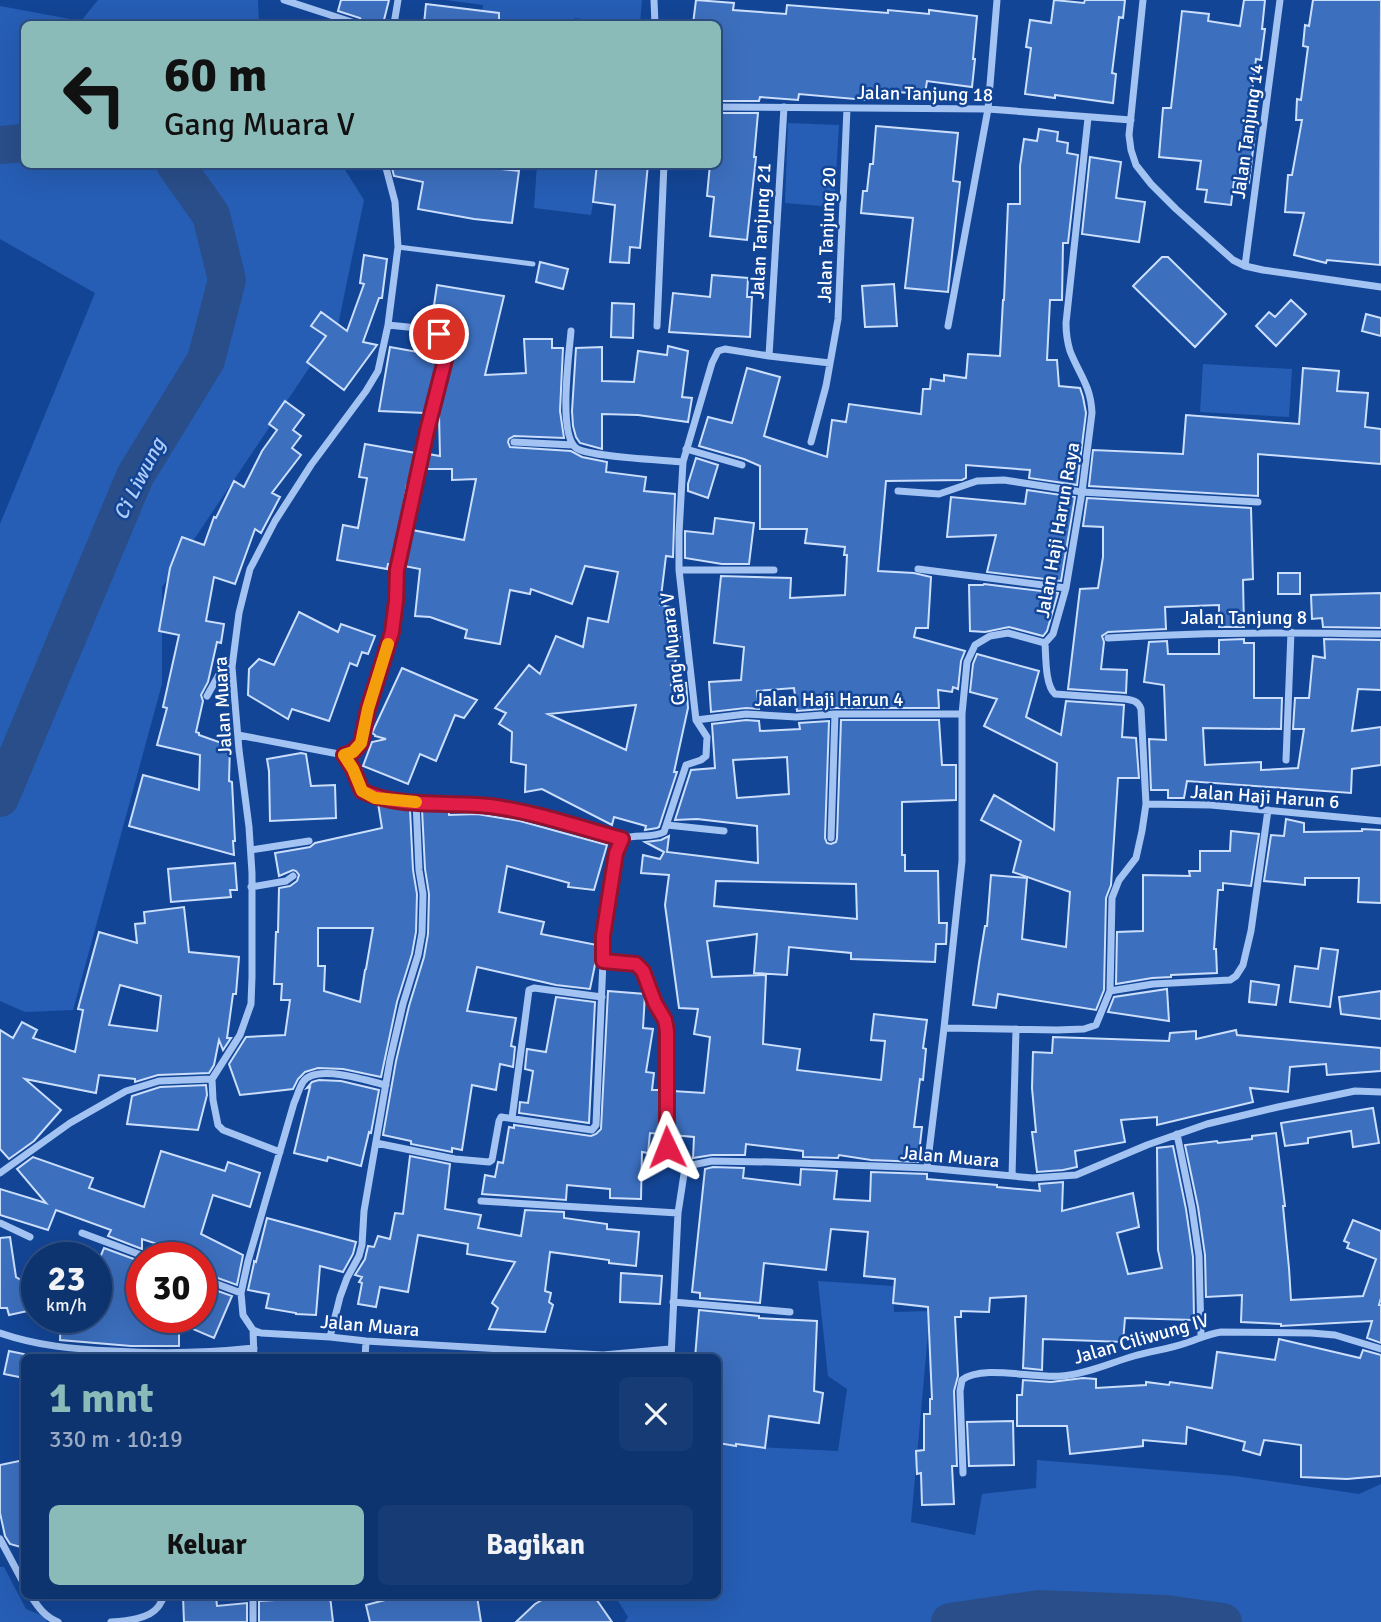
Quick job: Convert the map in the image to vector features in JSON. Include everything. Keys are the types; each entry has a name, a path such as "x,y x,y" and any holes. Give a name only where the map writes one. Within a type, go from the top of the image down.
{"street":[{"path":"284,0 349,21"},
{"path":"394,21 398,0"},
{"path":"948,326 988,109 997,0"},
{"path":"1143,0 1129,135 1130,150 1142,173 1211,242 1245,266 1381,287"},
{"name":"Jalan Tanjung 14","path":"1245,266 1280,0"},
{"name":"Jalan Tanjung 18","path":"721,107 988,109 1131,120"},
{"name":"Jalan Tanjung 21","path":"769,356 784,107"},
{"name":"Jalan Tanjung 20","path":"811,442 826,386 838,319 847,108"},
{"name":"Jalan Haji Harun Raya","path":"927,1168 962,861 962,713 967,663 975,645 990,636 1008,633 1045,643 1053,634 1066,588 1082,492 1092,401 1085,380 1071,354 1066,323 1088,118"},
{"name":"Jalan Muara","path":"212,1079 240,1035 251,1004 251,850 232,667 239,613 250,569 275,521 378,371 388,325 398,247 395,202 386,168"},
{"path":"657,326 664,168"},
{"path":"238,735 344,755 353,752 361,743 368,709 392,632 397,570 446,356 446,342 439,334 427,329 388,325"},
{"path":"571,331 565,415 573,445 583,452 683,462"},
{"name":"Gang Muara V","path":"667,825 686,765 701,760 706,755 707,737 696,720 679,570 678,533 683,462 712,363 718,351 725,349 769,356"},
{"path":"769,356 830,363"},
{"path":"514,442 573,445"},
{"path":"686,449 742,465"},
{"path":"898,491 939,494 977,481 1004,480 1082,492 1258,502"},
{"path":"918,569 1066,588"},
{"path":"679,570 774,570"},
{"path":"1286,760 1291,632"},
{"name":"Jalan Tanjung 8","path":"1108,638 1176,633 1381,634"},
{"path":"944,1028 1084,1029 1096,1025 1110,991 1112,898 1119,880 1136,858 1146,804 1141,709 1135,701 1125,699 1055,694 1050,690 1048,680 1045,643"},
{"path":"207,696 221,671 232,667"},
{"name":"Jalan Haji Harun 4","path":"696,720 746,714 796,717 962,713"},
{"path":"831,838 835,714"},
{"path":"344,755 362,791 375,798 490,806 622,839 631,835 659,835 667,825 724,831"},
{"path":"330,1337 340,1297 362,1245 364,1211 386,1085 397,1028 422,933 423,894 419,870 416,802"},
{"name":"Jalan Haji Harun 6","path":"1146,804 1211,805 1381,821"},
{"path":"1110,991 1153,984 1230,980 1236,976 1243,965 1251,931 1268,810"},
{"path":"376,1143 455,1159 489,1162 492,1160 500,1118 589,1131 596,1125 603,936 616,853 622,839"},
{"path":"251,850 309,841"},
{"path":"251,887 286,881 293,876"},
{"path":"603,961 636,964 640,967 665,1020 667,1031 666,1143 670,1152 687,1168 682,1180 678,1213 671,1354"},
{"path":"512,1118 529,990 534,988 601,997"},
{"path":"1012,1176 1016,1030"},
{"path":"254,1354 253,1329 243,1315 241,1293 294,1103 303,1082 307,1078 326,1073 386,1085"},
{"path":"0,1173 70,1123 126,1091 159,1081 212,1079 218,1125 223,1130 280,1152"},
{"name":"Jalan Muara","path":"687,1168 696,1163 712,1161 927,1168 1033,1178 1076,1175 1147,1145 1208,1124 1355,1091 1381,1092"},
{"path":"1177,1135 1198,1242 1201,1336"},
{"path":"481,1201 678,1213"},
{"path":"0,1223 30,1237"},
{"path":"82,1233 126,1249"},
{"path":"217,1284 241,1293"},
{"path":"673,1302 790,1312"},
{"name":"Jalan Muara","path":"253,1329 261,1333 528,1354"},
{"name":"Jalan Ciliwung IV","path":"963,1473 960,1391 962,1380 968,1375 979,1372 1062,1376 1221,1332 1335,1335 1381,1349"},
{"path":"4,1334 49,1346 124,1352 180,1354 254,1348"},
{"path":"365,1354 366,1341"},
{"name":"Jalan Muara","path":"628,1354 670,1349"},
{"path":"0,1539 21,1578"},
{"path":"33,1599 39,1609 58,1622"},
{"path":"111,1622 150,1613 163,1599"},
{"path":"253,1599 253,1622"}],"lane":[{"path":"398,247 533,264"}],"shaded area":[{"path":"98,0 258,0 259,21 81,21"},
{"path":"446,0 642,0 640,21 594,21 575,18 574,21 481,21 483,5"},
{"path":"0,6 81,21 21,21 21,168 344,168 364,200 338,325 162,587 162,684 73,1010 25,1012 0,1001 0,524 95,293 0,239"},
{"path":"788,123 839,125 834,207 785,203"},
{"path":"537,168 599,168 591,215 534,208"},
{"path":"1203,364 1292,369 1289,417 1200,412"},
{"path":"818,1281 893,1286 894,1312 930,1311 911,1522 975,1535 982,1494 1036,1488 1037,1460 1235,1476 1359,1494 1381,1484 1381,1622 625,1622 628,1617 617,1599 721,1599 721,1445 838,1451 847,1389 828,1376"},
{"path":"0,1567 4,1567 26,1609 46,1617 47,1622 0,1622"}],"building":[{"path":"341,0 389,0 384,21 362,21 338,11"},
{"path":"696,0 734,3 733,10 786,14 787,5 888,13 888,10 929,14 929,10 977,16 972,87 927,81 925,94 867,90 866,100 799,94 798,100 760,97 759,101 721,101 721,21 693,21"},
{"path":"1054,0 1084,3 1085,0 1125,0 1123,18 1119,17 1112,73 1116,74 1113,103 1025,94 1031,48 1026,47 1030,20 1051,23"},
{"path":"1244,0 1265,0 1261,60 1256,59 1251,99 1259,100 1249,183 1234,181 1231,205 1205,202 1207,190 1197,189 1201,161 1159,157 1163,108 1171,108 1182,11 1209,14 1208,21 1240,26"},
{"path":"1313,0 1381,0 1380,265 1327,260 1326,263 1294,255 1304,213 1285,212 1288,175 1292,175 1302,120 1296,120 1297,99 1301,100 1308,47 1303,46 1305,25 1309,26"},
{"path":"426,4 499,13 499,21 424,21"},
{"path":"721,113 758,113 747,240 710,236 714,197 707,196 710,168 721,168"},
{"path":"876,126 958,133 953,181 960,182 948,292 905,288 913,218 861,213 863,191 867,191 870,164 873,164"},
{"path":"1039,129 1058,132 1057,141 1068,143 1067,153 1078,155 1068,243 1063,243 1062,300 1050,300 1047,360 1057,360 1059,386 1080,388 1083,397 1086,413 1077,485 1029,478 1030,470 966,465 966,478 962,480 886,481 878,571 931,577 928,628 916,628 914,637 965,651 961,661 958,689 953,687 952,692 938,690 939,708 835,708 797,711 794,688 757,691 759,709 711,712 709,682 741,680 744,647 714,643 721,576 791,578 790,598 845,595 847,555 844,555 845,547 805,543 807,529 760,529 760,466 699,446 708,417 732,423 747,368 780,377 764,436 827,457 832,420 846,422 849,404 921,414 923,389 930,389 931,379 944,381 944,375 966,378 968,354 1000,356 1008,204 1020,204 1020,166 1024,139 1037,141"},
{"path":"1090,157 1121,162 1116,198 1145,202 1139,242 1082,234"},
{"path":"392,168 492,168 519,171 512,223 418,209 423,182 394,176"},
{"path":"597,168 648,168 640,248 630,247 629,263 610,262 615,205 593,202"},
{"path":"364,255 387,259 382,298 379,298 363,342 377,345 344,390 307,362 326,336 311,326 321,312 347,331 364,284 360,283"},
{"path":"1162,257 1168,257 1226,314 1195,347 1133,286"},
{"path":"540,262 568,269 563,289 536,282"},
{"path":"712,275 748,278 747,297 752,297 750,337 669,332 673,293 710,297"},
{"path":"894,284 897,326 865,327 862,286"},
{"path":"437,285 504,296 485,375 526,373 524,339 552,339 552,348 563,348 560,411 564,438 514,436 509,439 510,447 571,451 582,457 607,462 606,472 646,477 644,491 675,494 673,557 666,556 660,605 676,608 671,634 680,637 671,685 686,683 688,708 674,772 677,772 657,828 645,830 646,826 614,817 612,825 542,789 525,792 526,765 511,762 512,732 499,724 506,713 495,708 529,665 540,674 556,636 583,647 588,618 608,622 618,572 585,566 572,604 531,589 530,594 510,590 500,644 465,638 467,630 430,617 415,616 420,569 404,566 412,530 464,540 476,479 452,480 452,469 425,469 428,454 440,456 438,414 462,318 433,312","holes":["636,705 626,750 548,714"]},
{"path":"1291,300 1306,314 1276,346 1256,326 1269,312 1275,317"},
{"path":"612,303 634,304 633,338 611,337"},
{"path":"1366,314 1381,318 1381,336 1362,331"},
{"path":"668,346 688,351 682,397 692,398 688,422 638,415 602,414 602,449 580,443 573,426 572,411 576,348 602,347 602,381 634,382 638,351 667,355"},
{"path":"390,347 440,356 425,413 379,411"},
{"path":"1303,368 1339,371 1337,391 1368,393 1365,427 1381,429 1381,464 1258,454 1258,496 1089,486 1093,450 1183,454 1186,415 1299,424"},
{"path":"285,401 304,415 293,430 301,436 292,448 301,455 272,493 280,497 261,533 255,529 235,584 214,577 206,621 224,624 221,643 217,642 208,682 201,695 203,701 196,732 230,746 229,781 232,782 234,855 129,826 143,775 199,790 200,755 157,745 167,708 163,707 179,635 159,631 170,568 182,537 204,545 214,517 216,518 234,481 244,487 262,451 277,430 269,424"},
{"path":"365,444 416,453 392,565 388,564 387,569 337,560 343,525 358,528 367,478 359,477"},
{"path":"696,458 718,465 708,498 688,491"},
{"path":"1027,490 1075,497 1061,581 987,572 996,535 947,537 951,497 1025,504"},
{"path":"1087,498 1251,508 1253,579 1243,580 1244,627 1219,627 1219,605 1165,607 1166,629 1108,632 1102,636 1104,642 1101,669 1127,670 1126,693 1068,689 1080,589 1098,588 1103,557 1103,527 1083,526"},
{"path":"715,518 754,523 749,564 722,564 685,558 685,531 713,534"},
{"path":"1278,573 1300,573 1300,594 1278,594"},
{"path":"984,584 1058,593 1047,631 1043,636 1009,627 985,632 970,631 969,585"},
{"path":"1381,593 1381,628 1323,627 1322,618 1312,619 1311,595"},
{"path":"299,612 338,632 341,624 375,636 368,654 362,652 357,666 350,663 329,721 292,709 288,719 248,695 249,669 259,659 274,665"},
{"path":"1244,639 1244,643 1254,643 1254,698 1282,698 1281,729 1203,728 1205,765 1261,762 1261,770 1298,768 1304,729 1293,729 1295,698 1309,698 1313,656 1325,658 1324,639 1381,640 1381,690 1358,689 1352,731 1381,727 1381,765 1352,769 1351,793 1187,781 1184,798 1168,798 1168,790 1151,790 1149,739 1166,740 1164,685 1144,682 1149,642 1167,641 1168,654 1219,654 1219,640"},
{"path":"977,654 1039,671 1026,717 1061,735 1066,701 1124,705 1122,737 1136,738 1139,778 1118,778 1111,885 1106,898 1104,990 1096,1010 998,994 996,1008 973,1005 987,926 991,875 1027,878 1022,939 1066,947 1070,892 1013,872 1021,841 981,820 994,795 1054,830 1057,763 984,726 997,699 970,692 973,664"},
{"path":"402,668 477,700 464,718 455,715 436,761 420,754 408,784 363,766 372,742 386,739 372,733"},
{"path":"841,720 939,720 942,765 956,765 956,800 902,802 902,855 905,855 905,871 938,871 939,923 947,923 946,944 936,944 935,962 851,959 851,953 789,947 787,975 754,973 757,934 707,941 712,977 766,975 763,1044 800,1049 797,1070 881,1080 885,1041 871,1040 874,1014 927,1020 923,1048 926,1049 923,1080 920,1079 914,1127 922,1127 918,1162 871,1160 839,1155 838,1158 803,1157 803,1151 746,1144 745,1155 693,1158 694,1137 672,1135 673,1091 704,1093 710,1037 694,1034 698,1009 679,1008 665,905 669,875 641,873 643,855 660,859 664,852 645,842 669,836 667,852 758,863 757,826 697,819 675,820 691,770 715,768 712,724 759,721 760,731 800,729 799,723 829,721 825,838 827,843 831,844 836,842 837,838","holes":["787,757 789,794 737,798 733,760","716,881 856,884 857,919 714,906"]},
{"path":"306,754 311,786 335,785 336,818 270,821 267,759"},
{"path":"378,803 410,809 417,894 416,932 412,954 397,1002 381,1077 343,1069 318,1068 305,1072 293,1089 240,1095 229,1064 246,1037 285,1035 290,1000 281,1000 282,984 274,984 279,888 290,886 297,881 299,875 293,870 279,876 275,853 310,847 315,843 382,828","holes":["318,928 373,928 360,1002 324,991 325,966 318,966"]},
{"path":"422,809 449,810 449,815 477,814 520,821 607,845 594,890 568,887 569,883 507,866 499,912 544,922 541,934 597,945 597,955 590,989 556,985 477,967 467,1011 516,1018 511,1046 515,1047 513,1067 500,1064 496,1090 472,1085 462,1150 452,1148 452,1152 383,1135 396,1061 428,934 429,894"},
{"path":"1286,819 1304,823 1304,832 1381,830 1381,903 1358,902 1359,878 1305,878 1305,885 1264,881 1271,835 1284,836"},
{"path":"1231,831 1259,834 1251,886 1223,883 1223,890 1218,890 1214,949 1217,973 1171,975 1116,984 1117,932 1143,931 1143,875 1190,876 1189,871 1200,871 1200,851 1230,851"},
{"path":"235,863 237,890 230,890 231,897 171,902 168,869"},
{"path":"184,907 189,952 239,957 236,994 233,994 227,1038 231,1038 223,1050 219,1040 214,1065 209,1073 158,1075 135,1082 135,1079 99,1075 96,1093 25,1079 61,1110 34,1141 9,1159 0,1149 0,1030 13,1038 22,1022 37,1030 33,1038 75,1052 83,1010 78,1009 99,932 137,943 135,924 145,923 144,912","holes":["120,985 161,996 157,1031 109,1025"]},
{"path":"1321,948 1338,950 1330,1007 1290,1002 1295,966 1318,969"},
{"path":"1251,981 1279,985 1276,1005 1249,1002"},
{"path":"1167,989 1169,1021 1108,1012 1114,997"},
{"path":"608,991 645,994 643,1028 653,1029 646,1072 654,1073 652,1090 660,1090 660,1134 650,1133 648,1153 642,1152 641,1199 610,1198 610,1189 567,1185 566,1200 482,1194 485,1175 495,1177 498,1162 503,1163 509,1127 514,1128 514,1125 591,1136 601,1129"},
{"path":"1381,991 1381,1019 1341,1014 1339,997"},
{"path":"556,997 595,1002 589,1123 519,1113 520,1102 528,1103 533,1071 525,1069 527,1049 546,1052"},
{"path":"1236,1030 1237,1035 1381,1048 1381,1071 1327,1075 1326,1064 1290,1067 1288,1092 1250,1088 1253,1102 1157,1125 1157,1117 1121,1120 1125,1142 1075,1151 1077,1167 1037,1172 1032,1132 1036,1132 1032,1088 1033,1052 1052,1053 1053,1037 1169,1041 1170,1033 1196,1031 1196,1039"},
{"path":"341,1081 379,1090 371,1133 369,1132 361,1166 328,1157 327,1161 294,1153 310,1087 307,1088 312,1082"},
{"path":"206,1085 207,1095 198,1130 127,1124 132,1096 160,1087"},
{"path":"1373,1108 1379,1143 1353,1147 1351,1131 1308,1138 1308,1143 1285,1146 1281,1123"},
{"path":"1276,1133 1285,1206 1291,1300 1363,1296 1376,1259 1347,1248 1349,1243 1344,1241 1353,1220 1381,1231 1381,1343 1367,1338 1372,1321 1281,1326 1241,1322 1242,1295 1206,1297 1205,1255 1185,1145 1252,1139 1252,1136"},
{"path":"1173,1146 1193,1257 1194,1320 1125,1318 1123,1342 1043,1339 1042,1370 1023,1368 1026,1296 990,1298 989,1312 961,1311 961,1317 955,1317 958,1376 954,1391 957,1466 952,1466 954,1504 922,1505 921,1473 917,1474 916,1451 924,1450 924,1414 930,1414 932,1399 928,1307 893,1303 895,1279 864,1276 868,1232 831,1229 826,1270 764,1263 760,1303 700,1298 700,1293 692,1292 705,1169 744,1168 743,1178 800,1185 801,1169 837,1171 834,1199 870,1201 871,1172 927,1174 927,1179 1040,1191 1039,1184 1063,1182 1062,1211 1133,1193 1139,1227 1117,1233 1128,1274 1162,1268 1158,1250 1157,1148"},
{"path":"161,1151 225,1171 228,1162 260,1173 250,1207 213,1195 201,1234 217,1242 151,1242 142,1239 142,1242 126,1243 108,1236 111,1230 56,1210 48,1230 0,1215 0,1189 46,1203 17,1169 33,1157 93,1178 89,1188 144,1207"},
{"path":"410,1156 450,1164 445,1209 481,1215 478,1228 521,1236 525,1210 564,1212 564,1218 607,1224 607,1229 639,1232 636,1266 550,1252 545,1291 551,1293 549,1302 553,1305 545,1332 489,1329 498,1308 492,1303 515,1262 467,1254 468,1244 418,1235 408,1292 380,1287 376,1307 358,1304 362,1283 359,1282 362,1277 355,1275 365,1259 368,1246 374,1247 378,1236 390,1239 395,1213 403,1214"},
{"path":"267,1218 356,1242 343,1272 320,1266 316,1315 266,1308 269,1294 248,1290"},
{"path":"10,1237 16,1277 21,1280 21,1312 9,1315 7,1308 0,1308 0,1238"},
{"path":"217,1242 243,1255 237,1285 217,1278"},
{"path":"112,1251 126,1256 126,1333 179,1333 179,1346 131,1346 60,1340 60,1333 112,1333"},
{"path":"621,1273 662,1276 660,1304 620,1302"},
{"path":"217,1291 232,1296 217,1331"},
{"path":"699,1310 759,1318 817,1321 814,1391 823,1393 819,1423 769,1416 765,1448 721,1444 721,1354 695,1354"},
{"path":"202,1333 216,1333 214,1338"},
{"path":"1279,1339 1360,1358 1363,1350 1381,1355 1381,1476 1347,1479 1301,1477 1301,1445 1264,1440 1260,1455 1243,1450 1245,1442 1187,1427 1186,1444 1143,1440 1143,1446 1070,1454 1067,1426 1017,1426 1017,1395 1022,1395 1023,1380 1051,1382 1096,1379 1096,1388 1146,1385 1146,1382 1169,1385 1170,1382 1212,1388 1217,1352 1275,1360"},
{"path":"9,1351 24,1354 21,1354 21,1377 4,1374"},
{"path":"1013,1421 1014,1465 969,1466 967,1422"},
{"path":"21,1461 21,1547 10,1544 5,1536 0,1513 0,1465"},
{"path":"183,1599 216,1599 217,1606 247,1603 247,1622 184,1622"},
{"path":"330,1599 333,1622 259,1622 259,1601"},
{"path":"389,1599 477,1599 481,1622 370,1622 366,1605"},
{"path":"544,1599 596,1599 612,1622 516,1622"}],"waterway":[{"name":"Ci Liwung","path":"0,145 21,143"},
{"name":"Ci Liwung","path":"0,798 135,476 206,360 227,280 211,215 178,168"},
{"name":"Ci Liwung","path":"950,1622 1039,1609 1166,1614 1223,1622"}],"slow traffic":[{"path":"388,644 368,709 361,743 353,752 344,755 362,791 375,798 416,802"}],"route":[{"path":"439,334 446,342 446,356 397,570 392,632 368,709 361,743 353,752 344,755 362,791 375,798 490,806 622,839 616,853 603,936 603,961 636,964 640,967 665,1020 667,1147"}]}
